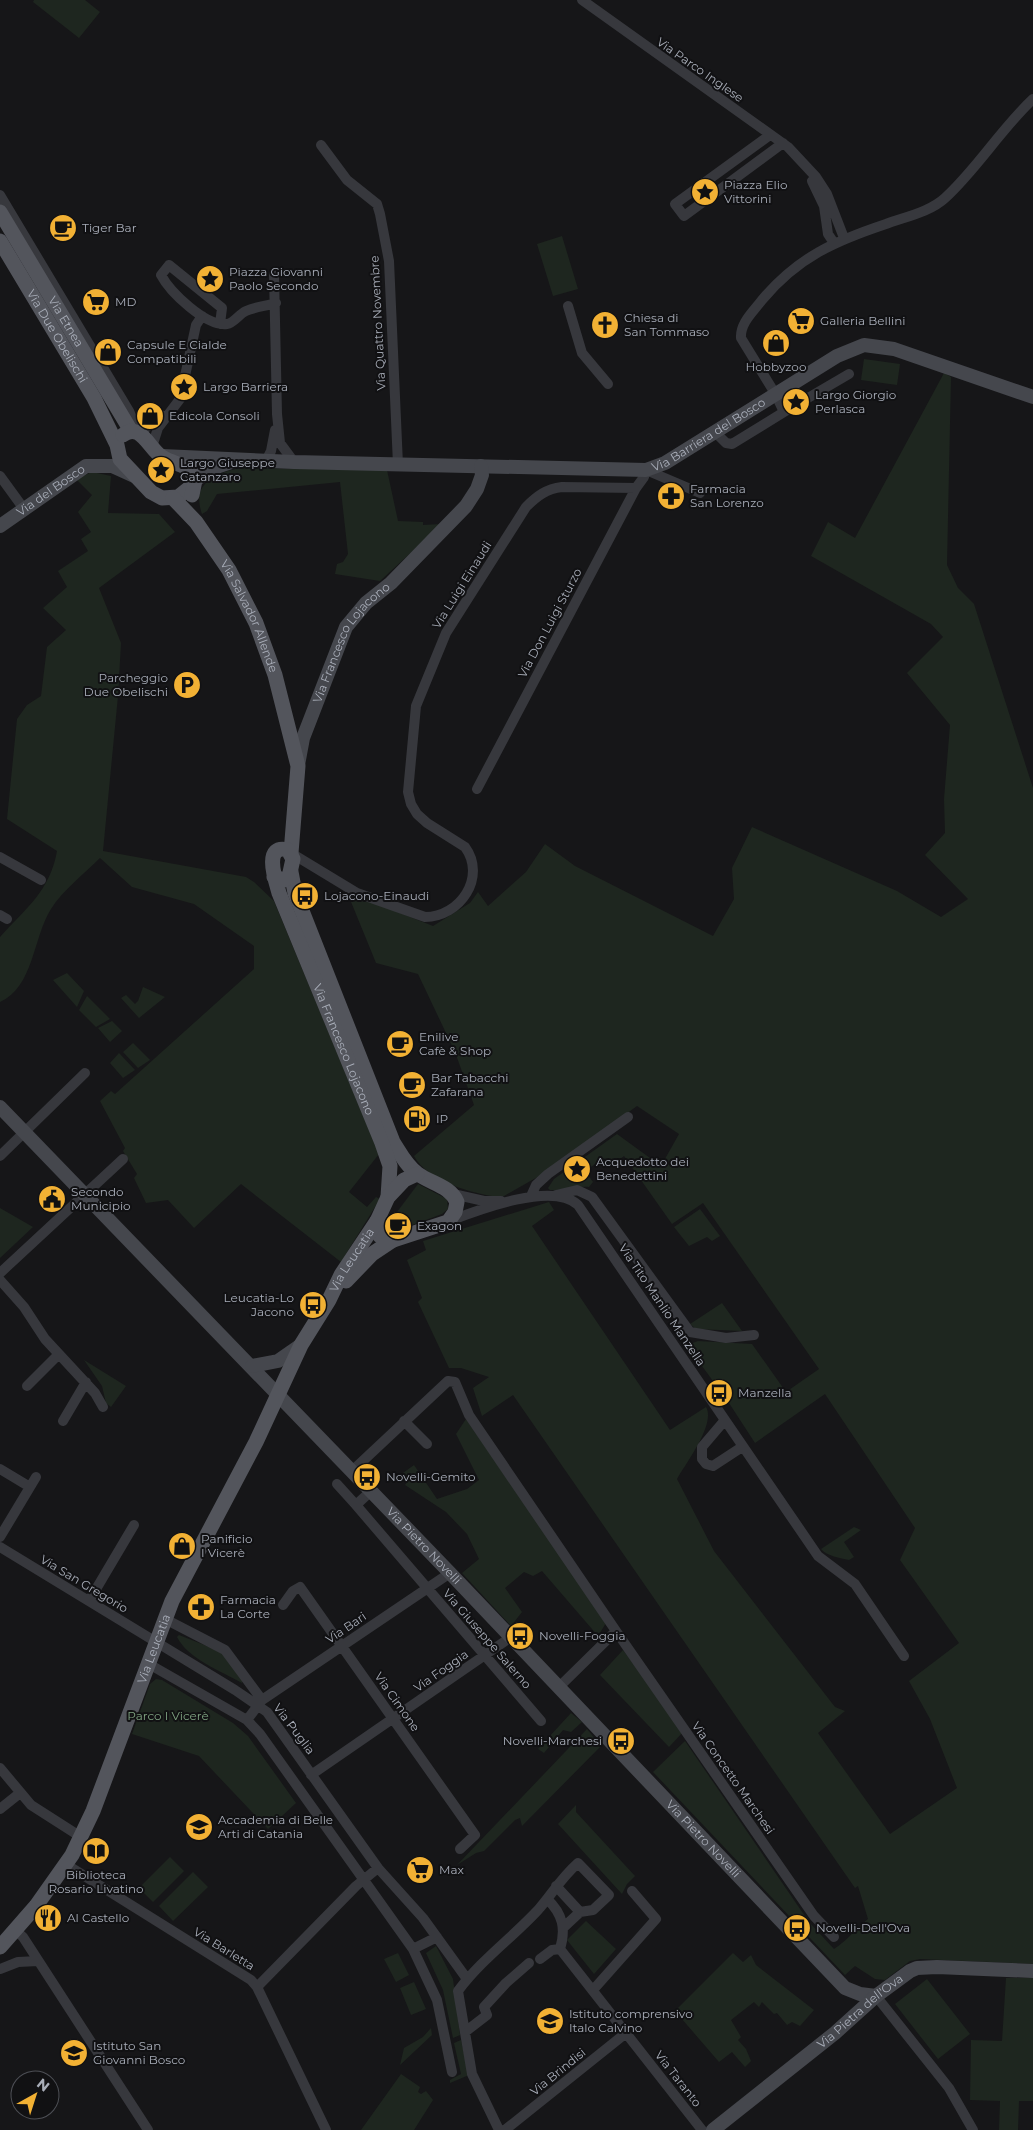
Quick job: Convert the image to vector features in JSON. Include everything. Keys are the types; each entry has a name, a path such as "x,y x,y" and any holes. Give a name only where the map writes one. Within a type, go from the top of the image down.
{"main road":[{"name":"Via Etnea","path":"0,212 10,232 137,432 156,452"},
{"name":"Via Due Obelischi","path":"10,232 94,398 114,440 120,459 134,476 156,495 165,499 173,498"},
{"name":"Via Barriera del Bosco","path":"156,452 236,460 646,470 666,463 836,356 864,345 894,349 1033,397"},
{"path":"114,440 126,433 137,432"},
{"path":"156,452 191,470 194,483 192,501 196,522"},
{"path":"173,498 183,494 194,483 219,466 236,460"},
{"name":"Via del Bosco","path":"0,526 86,466 112,466 134,476"},
{"name":"Via Francesco Lojacono","path":"285,852 303,738 346,627 366,603 390,583 466,506 478,488 482,475 482,466"},
{"path":"466,506 504,466"},
{"name":"Via Salvador Allende","path":"173,498 196,522 229,570 250,609 275,675 286,719"},
{"path":"285,852 272,860 271,869 274,877 284,880 291,872 293,866 285,852 290,765 286,719"},
{"path":"286,719 298,766"},
{"name":"Via Francesco Lojacono","path":"291,872 295,893 394,1142 417,1174"},
{"name":"Via Francesco Lojacono","path":"274,877 382,1143 390,1166 388,1197"},
{"name":"Via Pietro Novelli","path":"0,1107 252,1366 845,1988"},
{"path":"388,1197 404,1180 417,1174 454,1194 457,1207 453,1217 448,1222"},
{"name":"Via Leucatia","path":"0,1947 68,1865 81,1837 155,1642 183,1578 256,1442 301,1345 329,1300 341,1275 376,1221 388,1197"},
{"path":"376,1221 380,1236 393,1240"},
{"name":"Via Leucatia","path":"329,1300 361,1264 393,1240 448,1222"},
{"name":"Via Leucatia","path":"252,1366 278,1361 301,1345"},
{"name":"Via Pietra dell'Ova","path":"717,2129 876,1996 910,1971 923,1967 1033,1971"},
{"path":"845,1988 860,1994 876,1996"},
{"path":"845,1988 850,2012 848,2021"}],"street":[{"name":"Via Parco Inglese","path":"582,0 770,134 802,163"},
{"path":"784,412 776,395 741,338 740,330 747,318 779,281 802,262 844,238 927,209 945,198 1033,99"},
{"path":"770,134 675,204 684,216 782,143"},
{"name":"Via Quattro Novembre","path":"321,145 347,180 377,204 380,214 389,261 398,464"},
{"path":"802,163 828,194 844,238"},
{"path":"802,163 824,206 828,234 834,243"},
{"path":"0,195 10,232"},
{"path":"220,324 222,308 169,265 161,275 168,287 210,322 220,324 230,324 245,312 276,303"},
{"path":"274,274 277,414 280,443 294,462"},
{"path":"568,306 582,353 608,384"},
{"path":"156,452 158,428 180,399 196,325 202,316"},
{"path":"137,432 159,418 176,398 184,374"},
{"path":"715,432 726,443 732,444 849,374"},
{"path":"266,461 271,451 277,414"},
{"path":"646,470 700,493"},
{"name":"Via Don Luigi Sturzo","path":"477,789 636,488 644,478 646,470"},
{"path":"0,476 24,509"},
{"name":"Via Luigi Einaudi","path":"285,852 357,893 425,917 436,917 443,914 460,901 470,890 474,879 474,868 470,855 464,847 417,814 408,792 416,706 446,633 526,506 538,495 550,488 562,486 636,488"},
{"path":"0,857 42,880"},
{"path":"0,1156 85,1073"},
{"path":"531,1196 536,1185 548,1174 628,1117"},
{"path":"0,1273 124,1159"},
{"path":"553,1196 578,1190 586,1193 596,1201"},
{"path":"454,1194 484,1201 512,1202"},
{"path":"448,1222 531,1196 568,1198 578,1205 585,1200 596,1201"},
{"name":"Via Tito Manlio Manzella","path":"596,1201 690,1332 726,1338 754,1335"},
{"name":"Via Tito Manlio Manzella","path":"578,1205 818,1556 855,1584 904,1656"},
{"path":"0,1280 24,1307 45,1339 86,1382 103,1407"},
{"path":"28,1386 59,1354"},
{"name":"Via Concetto Marchesi","path":"404,1421 448,1381 455,1382 468,1415 814,1916 834,1936"},
{"path":"63,1421 86,1382"},
{"path":"725,1420 702,1447 702,1459 706,1464 713,1466 742,1446"},
{"path":"351,1472 404,1421 428,1444"},
{"path":"0,1469 30,1487"},
{"path":"0,1537 36,1477"},
{"name":"Via Giuseppe Salerno","path":"337,1484 541,1721"},
{"path":"356,1506 371,1491"},
{"path":"89,1601 134,1525"},
{"name":"Via San Gregorio","path":"0,1547 155,1642"},
{"name":"Via Bari","path":"260,1702 450,1573"},
{"name":"Via Cimone","path":"283,1605 293,1591 300,1587 475,1835 460,1849"},
{"name":"Via Puglia","path":"165,1619 225,1650 378,1868 437,1937 467,1979"},
{"path":"558,1687 616,1631"},
{"name":"Via Foggia","path":"311,1774 394,1719 511,1637"},
{"name":"Via Puglia","path":"155,1642 260,1702"},
{"path":"147,1663 247,1720 260,1734 362,1880 413,1949 437,2000 452,2072"},
{"path":"247,1720 260,1702"},
{"path":"0,1768 20,1793 32,1804 81,1837"},
{"path":"0,1808 20,1793"},
{"path":"499,2130 472,2074 458,1994 467,1979 547,1899 563,1876 578,1863 609,1895 593,1910 580,1912 564,1927"},
{"name":"Via Barletta","path":"68,1865 251,1980 257,1987 326,2130"},
{"path":"257,1987 362,1880 378,1868"},
{"path":"556,1886 580,1912"},
{"path":"593,1990 656,1919 632,1891"},
{"path":"540,1959 552,1950 560,1950 564,1927 558,1912 547,1899"},
{"path":"15,1930 23,1937 148,2130"},
{"path":"413,1949 437,1937"},
{"name":"Via Taranto","path":"560,1950 702,2130"},
{"path":"0,1969 18,1962 38,1961"},
{"path":"465,2032 486,2015 484,2007 506,1983 529,1963"},
{"path":"876,1996 949,2088 973,2130"},
{"name":"Via Brindisi","path":"505,2130 626,2033"}],"green space":[{"path":"34,0 85,0 100,12 79,38 33,2"},
{"path":"562,236 578,289 553,296 537,244"},
{"path":"864,359 900,364 897,385 861,380"},
{"path":"944,373 951,377 947,565 958,588 974,604 1033,788 1033,1964 920,1959 910,1961 885,1980 875,1979 855,1966 845,1975 653,1772 685,1741 809,1922 834,1949 868,1919 858,1886 855,1888 513,1395 482,1416 473,1388 489,1377 461,1368 449,1368 418,1302 422,1298 407,1260 426,1250 423,1241 549,1202 554,1210 532,1226 670,1430 706,1407 708,1414 704,1433 677,1479 714,1551 835,1707 845,1711 818,1733 890,1834 957,1788 930,1719 909,1681 959,1643 900,1560 915,1528 825,1394 755,1443 694,1355 690,1344 698,1341 752,1344 786,1392 819,1369 703,1203 672,1224 624,1156 611,1166 604,1158 585,1171 593,1182 589,1187 555,1190 548,1188 554,1179 617,1134 661,1166 679,1134 637,1106 548,1171 499,1197 477,1193 452,1185 429,1173 420,1165 414,1156 474,1105 455,1052 418,974 376,963 347,892 433,926 470,903 478,892 488,906 526,872 545,844 575,866 713,936 734,899 732,868 752,827 897,891 941,917 968,899 925,855 945,833 944,799 950,725 907,673 943,637 931,624 811,556 828,522 855,538"},
{"path":"239,468 387,470 398,521 423,522 423,525 442,524 380,581 335,574 337,564 343,562 348,554 340,482 217,494 207,511 202,514 199,503 200,495 207,482 222,473"},
{"path":"92,472 111,476 108,513 159,514 175,532 99,588 121,643 118,696 103,851 246,877 274,901 379,1154 349,1192 367,1207 376,1197 380,1199 341,1262 241,1184 194,1228 168,1200 146,1203 134,1178 137,1174 123,1151 125,1148 100,1101 111,1091 115,1094 254,969 254,946 194,904 132,887 100,858 67,889 51,909 20,985 11,995 0,1002 0,937 28,908 43,888 54,865 57,851 7,819 17,719 27,705 41,696 47,647 66,630 43,608 67,587 58,571 88,551 81,539 91,532 78,512 92,495 76,479"},
{"path":"67,973 84,991 77,1007 53,980"},
{"path":"143,987 165,997 139,1018 121,998 126,995 135,1004"},
{"path":"87,996 110,1019 96,1027 79,1010"},
{"path":"112,1021 122,1031 110,1042 98,1028"},
{"path":"133,1043 150,1060 138,1068 123,1052"},
{"path":"119,1053 135,1070 123,1078 110,1063"},
{"path":"418,1184 447,1199 448,1209 442,1214 404,1228 394,1216"},
{"path":"0,1208 33,1227 0,1258"},
{"path":"700,1209 720,1236 712,1241 707,1237 689,1246 674,1227"},
{"path":"722,1303 742,1331 696,1329 690,1324"},
{"path":"84,1360 126,1386 111,1407 106,1403 102,1386"},
{"path":"466,1419 606,1623 598,1636 542,1571 533,1576 524,1572 505,1588 522,1612 511,1626 462,1573 479,1559 467,1534 446,1512 405,1485 410,1479 403,1473 414,1465 437,1499 467,1489 479,1480 456,1434"},
{"path":"854,1527 861,1530 844,1542 854,1557 849,1560 827,1553 821,1549"},
{"path":"179,1635 222,1652 243,1681 242,1683 215,1669 189,1652 177,1637"},
{"path":"623,1650 684,1731 669,1747 600,1675"},
{"name":"Parco I Vicerè","path":"156,1679 162,1680 233,1723 248,1736 296,1803 268,1829 199,1756 132,1734 150,1684"},
{"path":"571,1713 582,1722 571,1732 563,1730 544,1753 538,1749"},
{"path":"587,1729 601,1746 522,1826 520,1818 515,1820 484,1851 476,1853 457,1865"},
{"path":"576,1805 576,1812 635,1876 627,1884 622,1894 558,1824"},
{"path":"170,1857 184,1871 153,1902 139,1888"},
{"path":"193,1872 208,1887 173,1921 159,1906"},
{"path":"586,1921 616,1949 594,1974 567,1940"},
{"path":"436,1946 453,1979 460,2035 453,2038 443,1990 426,1953"},
{"path":"398,1953 409,1975 396,1982 384,1959"},
{"path":"733,1953 743,1962 751,1955 756,1965 814,2010 800,2026 792,2022 787,2025 777,2013 774,2014 762,2002 759,2007 754,2002 731,2020 741,2037 738,2040 746,2049 751,2061 745,2067 732,2052 719,2062 675,2011"},
{"path":"1006,1978 1033,1978 1033,2101 1019,2101 1018,2130 999,2130 1000,2101 970,2100 971,2040 1002,2041"},
{"path":"927,1979 970,2034 938,2059 895,2004"},
{"path":"414,1982 426,2009 411,2015 400,1988"},
{"path":"431,2028 432,2035 400,2065 404,2048 423,2037"},
{"path":"461,2040 469,2075 450,2083 450,2080 461,2074 454,2043"},
{"path":"401,2074 420,2087 418,2092 421,2094 426,2091 433,2100 414,2130 361,2130"}],"place":[{"name":"Piazza Elio Vittorini","path":"705,192"},
{"name":"Tiger Bar","path":"63,228"},
{"name":"Piazza Giovanni Paolo Secondo","path":"210,279"},
{"name":"MD","path":"96,302"},
{"name":"Galleria Bellini","path":"801,321"},
{"name":"Chiesa di San Tommaso","path":"605,325"},
{"name":"Hobbyzoo","path":"776,343"},
{"name":"Capsule E Cialde Compatibili","path":"108,352"},
{"name":"Largo Barriera","path":"184,387"},
{"name":"Largo Giorgio Perlasca","path":"796,402"},
{"name":"Edicola Consoli","path":"150,416"},
{"name":"Largo Giuseppe Catanzaro","path":"161,470"},
{"name":"Farmacia San Lorenzo","path":"671,496"},
{"name":"Parcheggio Due Obelischi","path":"187,685"},
{"name":"Lojacono-Einaudi","path":"305,896"},
{"name":"Enilive Cafè & Shop","path":"400,1044"},
{"name":"Bar Tabacchi Zafarana","path":"412,1085"},
{"name":"IP","path":"417,1119"},
{"name":"Acquedotto dei Benedettini","path":"577,1169"},
{"name":"Secondo Municipio","path":"52,1199"},
{"name":"Exagon","path":"398,1226"},
{"name":"Leucatia-Lo Jacono","path":"313,1305"},
{"name":"Manzella","path":"719,1393"},
{"name":"Novelli-Gemito","path":"367,1477"},
{"name":"Panificio I Vicerè","path":"182,1546"},
{"name":"Farmacia La Corte","path":"201,1607"},
{"name":"Novelli-Foggia","path":"520,1636"},
{"name":"Novelli-Marchesi","path":"621,1741"},
{"name":"Accademia di Belle Arti di Catania","path":"199,1827"},
{"name":"Biblioteca Rosario Livatino","path":"96,1851"},
{"name":"Max","path":"420,1870"},
{"name":"Al Castello","path":"48,1918"},
{"name":"Novelli-Dell'Ova","path":"797,1928"},
{"name":"Istituto comprensivo Italo Calvino","path":"550,2021"},
{"name":"Istituto San Giovanni Bosco","path":"74,2053"}]}
